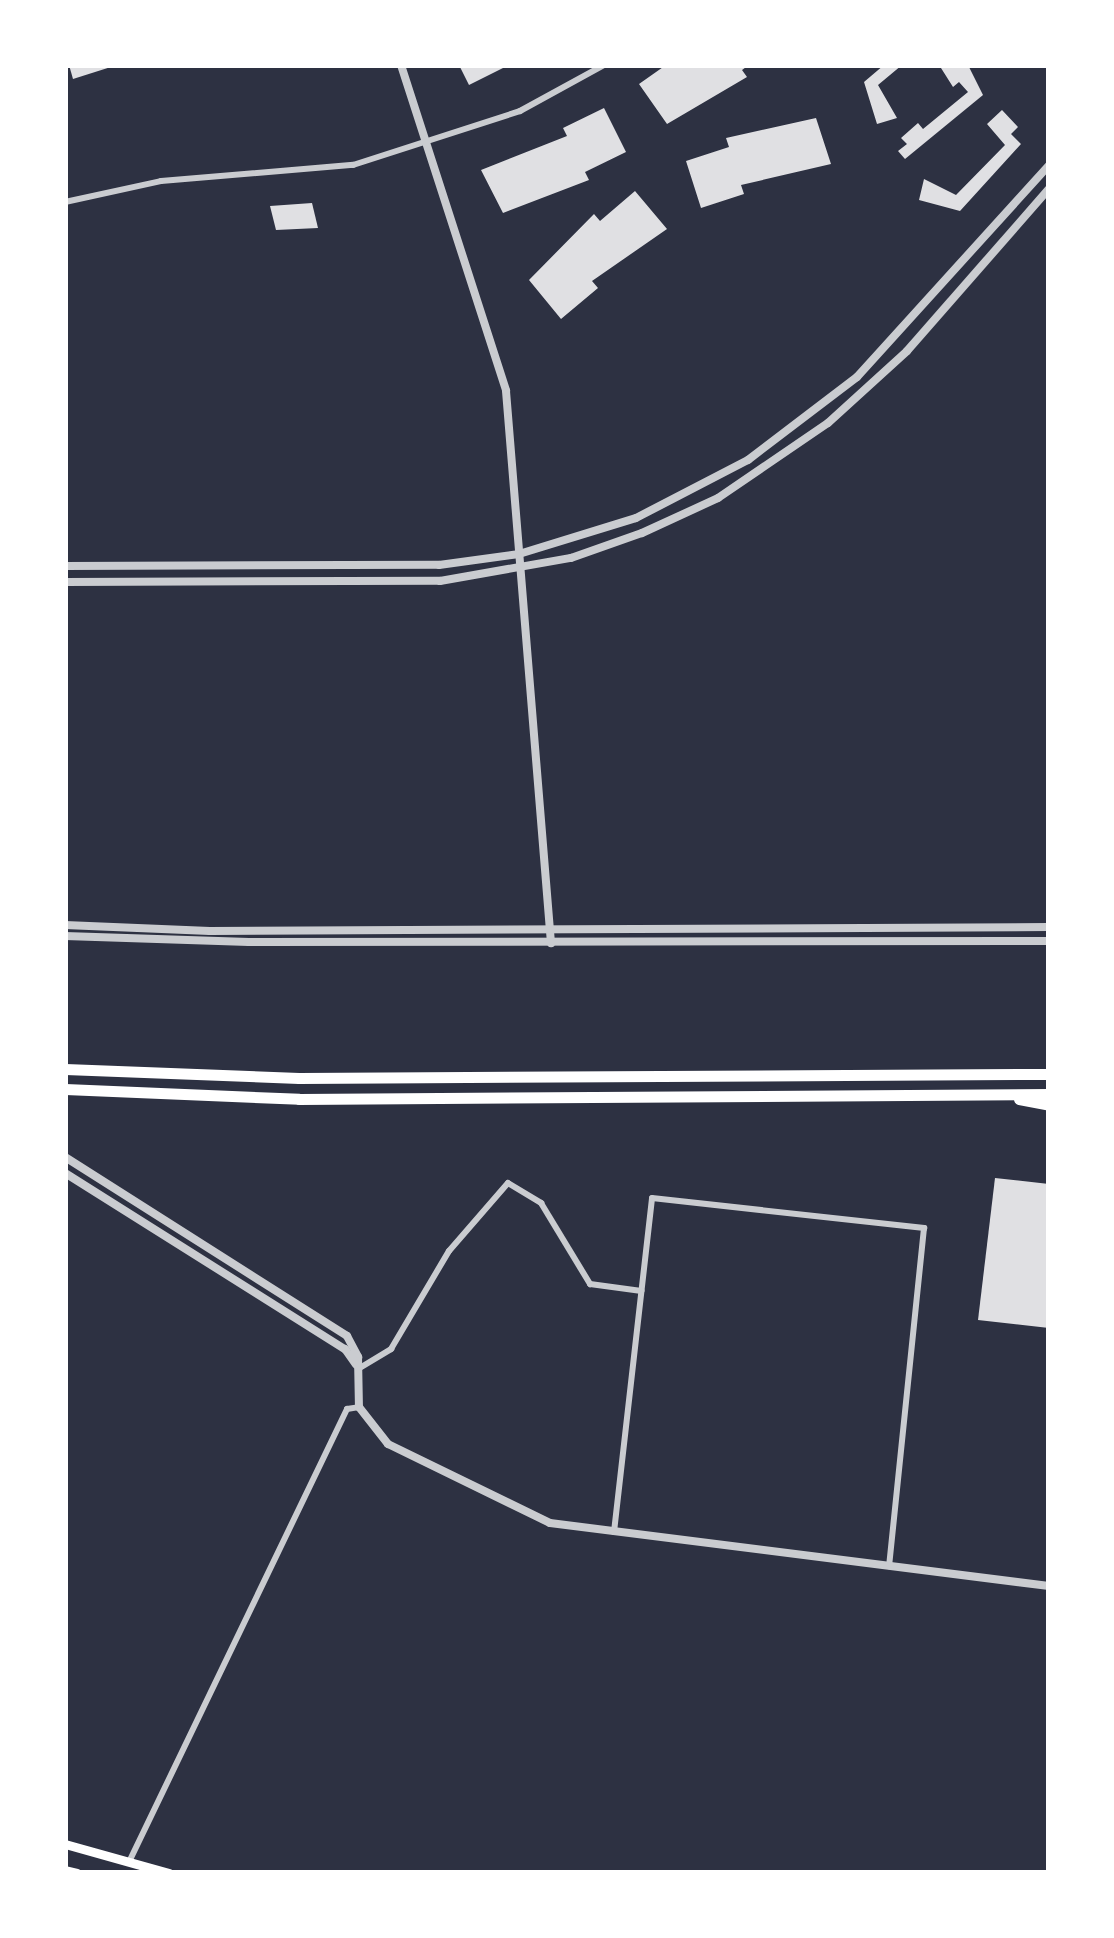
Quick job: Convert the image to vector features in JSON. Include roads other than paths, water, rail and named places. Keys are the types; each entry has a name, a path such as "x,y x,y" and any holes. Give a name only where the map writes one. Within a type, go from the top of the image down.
{"highway":[{"path":"65,1069 299,1078 1047,1073"},
{"path":"65,1089 299,1098 1049,1094"},
{"path":"990,1094 1049,1105"}],"main road":[{"path":"65,1844 169,1873"},
{"path":"65,1870 77,1873"}],"street":[{"path":"401,65 497,349 552,942"},
{"path":"65,202 161,181 310,172 426,144 520,111 604,65"},
{"path":"65,566 409,567 519,554 672,503 784,436 896,340 1049,165"},
{"path":"65,582 409,584 520,570 678,517 794,449 907,351 1049,189"},
{"path":"65,926 552,930 1049,927"},
{"path":"65,936 552,942 1049,941"},
{"path":"65,1158 347,1336 357,1350 359,1406 388,1444 444,1476 550,1524 1049,1586"},
{"path":"65,1173 345,1349 357,1369"},
{"path":"357,1369 391,1349 448,1251 508,1182 541,1203 590,1284 642,1291"},
{"path":"614,1534 652,1198 924,1228 889,1566"},
{"path":"129,1862 348,1410 359,1406"}]}
